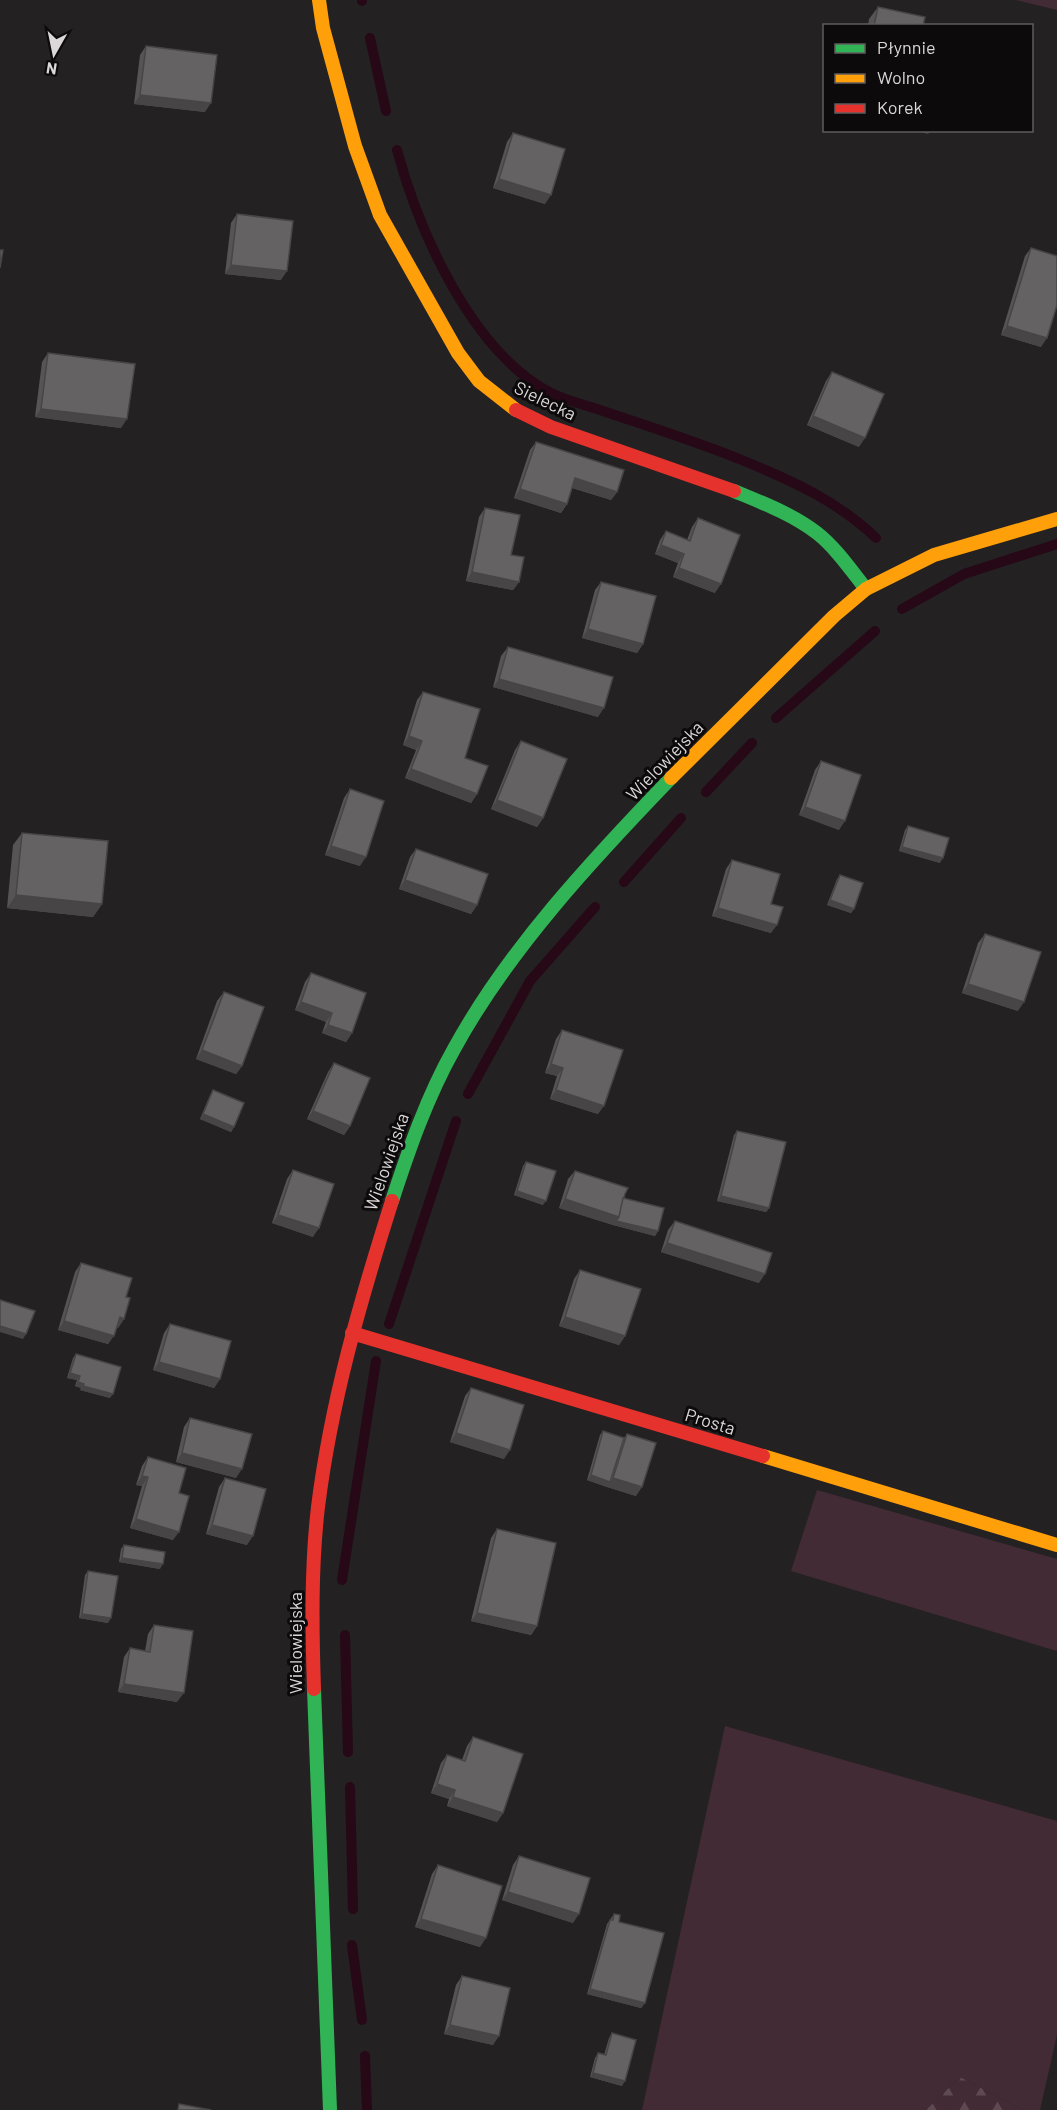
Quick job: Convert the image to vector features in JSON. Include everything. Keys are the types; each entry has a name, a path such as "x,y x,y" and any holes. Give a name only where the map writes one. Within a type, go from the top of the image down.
{"street":[{"name":"Sielecka","path":"319,0 323,28 355,146 380,215 458,353 479,381 512,408 551,427 723,487 764,503 795,519 818,534 841,557 866,589"},
{"name":"Wielowiejska","path":"330,2110 313,1649 314,1568 318,1509 339,1386 352,1333 370,1268 429,1097 466,1027 550,909 604,849 834,616 866,589 934,555 1057,519"},
{"name":"Prosta","path":"352,1333 1057,1545"}],"green space":[{"path":"1016,0 1057,0 1057,10"},
{"path":"817,1490 1057,1559 1057,1651 791,1571"},
{"path":"725,1726 1057,1821 1057,2035 1040,2110 1023,2110 960,2077 926,2110 642,2110"},
{"path":"960,2077 1023,2110 926,2110"}],"building":[{"path":"878,7 925,17 923,24 874,24"},
{"path":"146,46 217,55 211,103 140,95"},
{"path":"513,133 565,149 551,195 499,179"},
{"path":"237,214 293,221 287,271 231,265"},
{"path":"1031,248 1057,256 1057,305 1047,338 1007,326"},
{"path":"0,250 3,250 0,268"},
{"path":"48,353 135,364 127,419 41,409"},
{"path":"832,372 884,394 865,438 813,416"},
{"path":"536,442 624,470 617,492 575,478 567,504 520,489"},
{"path":"485,508 520,515 511,555 524,557 519,582 472,572"},
{"path":"698,518 740,535 721,584 679,568 684,554 661,545 666,531 690,541"},
{"path":"601,582 656,596 643,644 588,629"},
{"path":"508,647 613,677 604,708 499,679"},
{"path":"423,692 480,709 465,758 488,766 477,794 411,769 422,741 409,736"},
{"path":"521,741 567,759 543,818 497,800"},
{"path":"821,761 861,775 845,821 805,807"},
{"path":"350,789 384,801 366,857 331,846"},
{"path":"908,826 949,838 943,858 902,847"},
{"path":"22,833 108,841 102,904 16,895"},
{"path":"416,849 488,874 477,905 405,880"},
{"path":"732,860 780,874 771,904 783,907 777,925 718,908"},
{"path":"840,875 863,883 854,909 830,900"},
{"path":"985,934 1041,952 1024,1002 968,984"},
{"path":"311,973 366,993 352,1033 328,1025 332,1013 301,1002"},
{"path":"224,992 264,1007 242,1066 202,1050"},
{"path":"562,1030 623,1050 604,1106 556,1090 563,1068 551,1064"},
{"path":"334,1063 370,1078 350,1126 313,1111"},
{"path":"213,1090 244,1103 234,1127 203,1114"},
{"path":"737,1131 786,1142 769,1208 721,1196"},
{"path":"526,1162 556,1171 546,1201 517,1191"},
{"path":"293,1170 334,1184 319,1228 278,1215"},
{"path":"575,1171 628,1188 619,1217 565,1199"},
{"path":"623,1198 664,1208 658,1231 616,1221"},
{"path":"675,1221 772,1253 765,1274 667,1243"},
{"path":"81,1263 132,1278 126,1297 130,1298 124,1319 120,1317 114,1336 64,1321"},
{"path":"580,1270 641,1289 625,1336 565,1317"},
{"path":"0,1300 35,1311 26,1334 0,1326"},
{"path":"170,1324 231,1341 220,1379 159,1362"},
{"path":"76,1354 121,1367 113,1394 83,1386 84,1384 78,1382 80,1376 70,1373"},
{"path":"471,1388 524,1405 510,1450 456,1433"},
{"path":"190,1418 252,1434 242,1469 182,1453"},
{"path":"603,1431 624,1438 610,1482 591,1475"},
{"path":"627,1434 656,1443 642,1487 613,1478"},
{"path":"148,1457 186,1468 179,1493 189,1496 179,1532 136,1519 148,1477 142,1476"},
{"path":"225,1478 266,1489 253,1536 212,1525"},
{"path":"497,1529 556,1543 537,1626 477,1613"},
{"path":"124,1545 165,1552 163,1564 122,1558"},
{"path":"88,1571 118,1576 111,1618 82,1614"},
{"path":"154,1625 193,1631 184,1693 124,1684 130,1648 150,1652"},
{"path":"473,1737 523,1754 503,1813 453,1797 455,1790 437,1784 447,1755 465,1761"},
{"path":"519,1856 590,1878 579,1914 508,1892"},
{"path":"438,1865 502,1886 486,1938 421,1919"},
{"path":"614,1914 620,1915 619,1922 664,1933 645,2003 590,1989 610,1920 613,1920"},
{"path":"462,1976 510,1988 499,2036 450,2025"},
{"path":"612,2033 636,2040 625,2081 593,2073 598,2053 606,2055"},
{"path":"179,2104 211,2110 178,2110"}],"waterway":[{"path":"370,38 386,111"},
{"path":"397,150 419,217 453,287 473,320 497,349 523,374 557,396 692,441 779,476 814,493 846,513 876,538"},
{"path":"902,609 964,574 1057,544"},
{"path":"776,718 875,631"},
{"path":"706,792 752,743"},
{"path":"624,882 681,818"},
{"path":"468,1094 530,981 595,907"},
{"path":"389,1324 456,1121"},
{"path":"342,1580 376,1361"},
{"path":"345,1635 348,1752"},
{"path":"350,1787 353,1909"},
{"path":"352,1945 362,2020"},
{"path":"365,2056 367,2110"}],"traffic: fast":[{"path":"734,491 787,515 817,533 837,552 866,589"},
{"path":"392,1201 427,1104 454,1049 476,1012 526,941 582,873 671,778"},
{"path":"314,1689 330,2110"}],"traffic: slow":[{"path":"319,0 323,28 355,146 380,215 458,353 479,381 516,410"},
{"path":"671,778 834,616 866,589 934,555 1057,519"},
{"path":"763,1456 1057,1545"}],"traffic: jam":[{"path":"516,410 551,427 734,491"},
{"path":"314,1689 313,1575 318,1507 324,1468 348,1352 392,1201"},
{"path":"352,1333 763,1456"}]}
